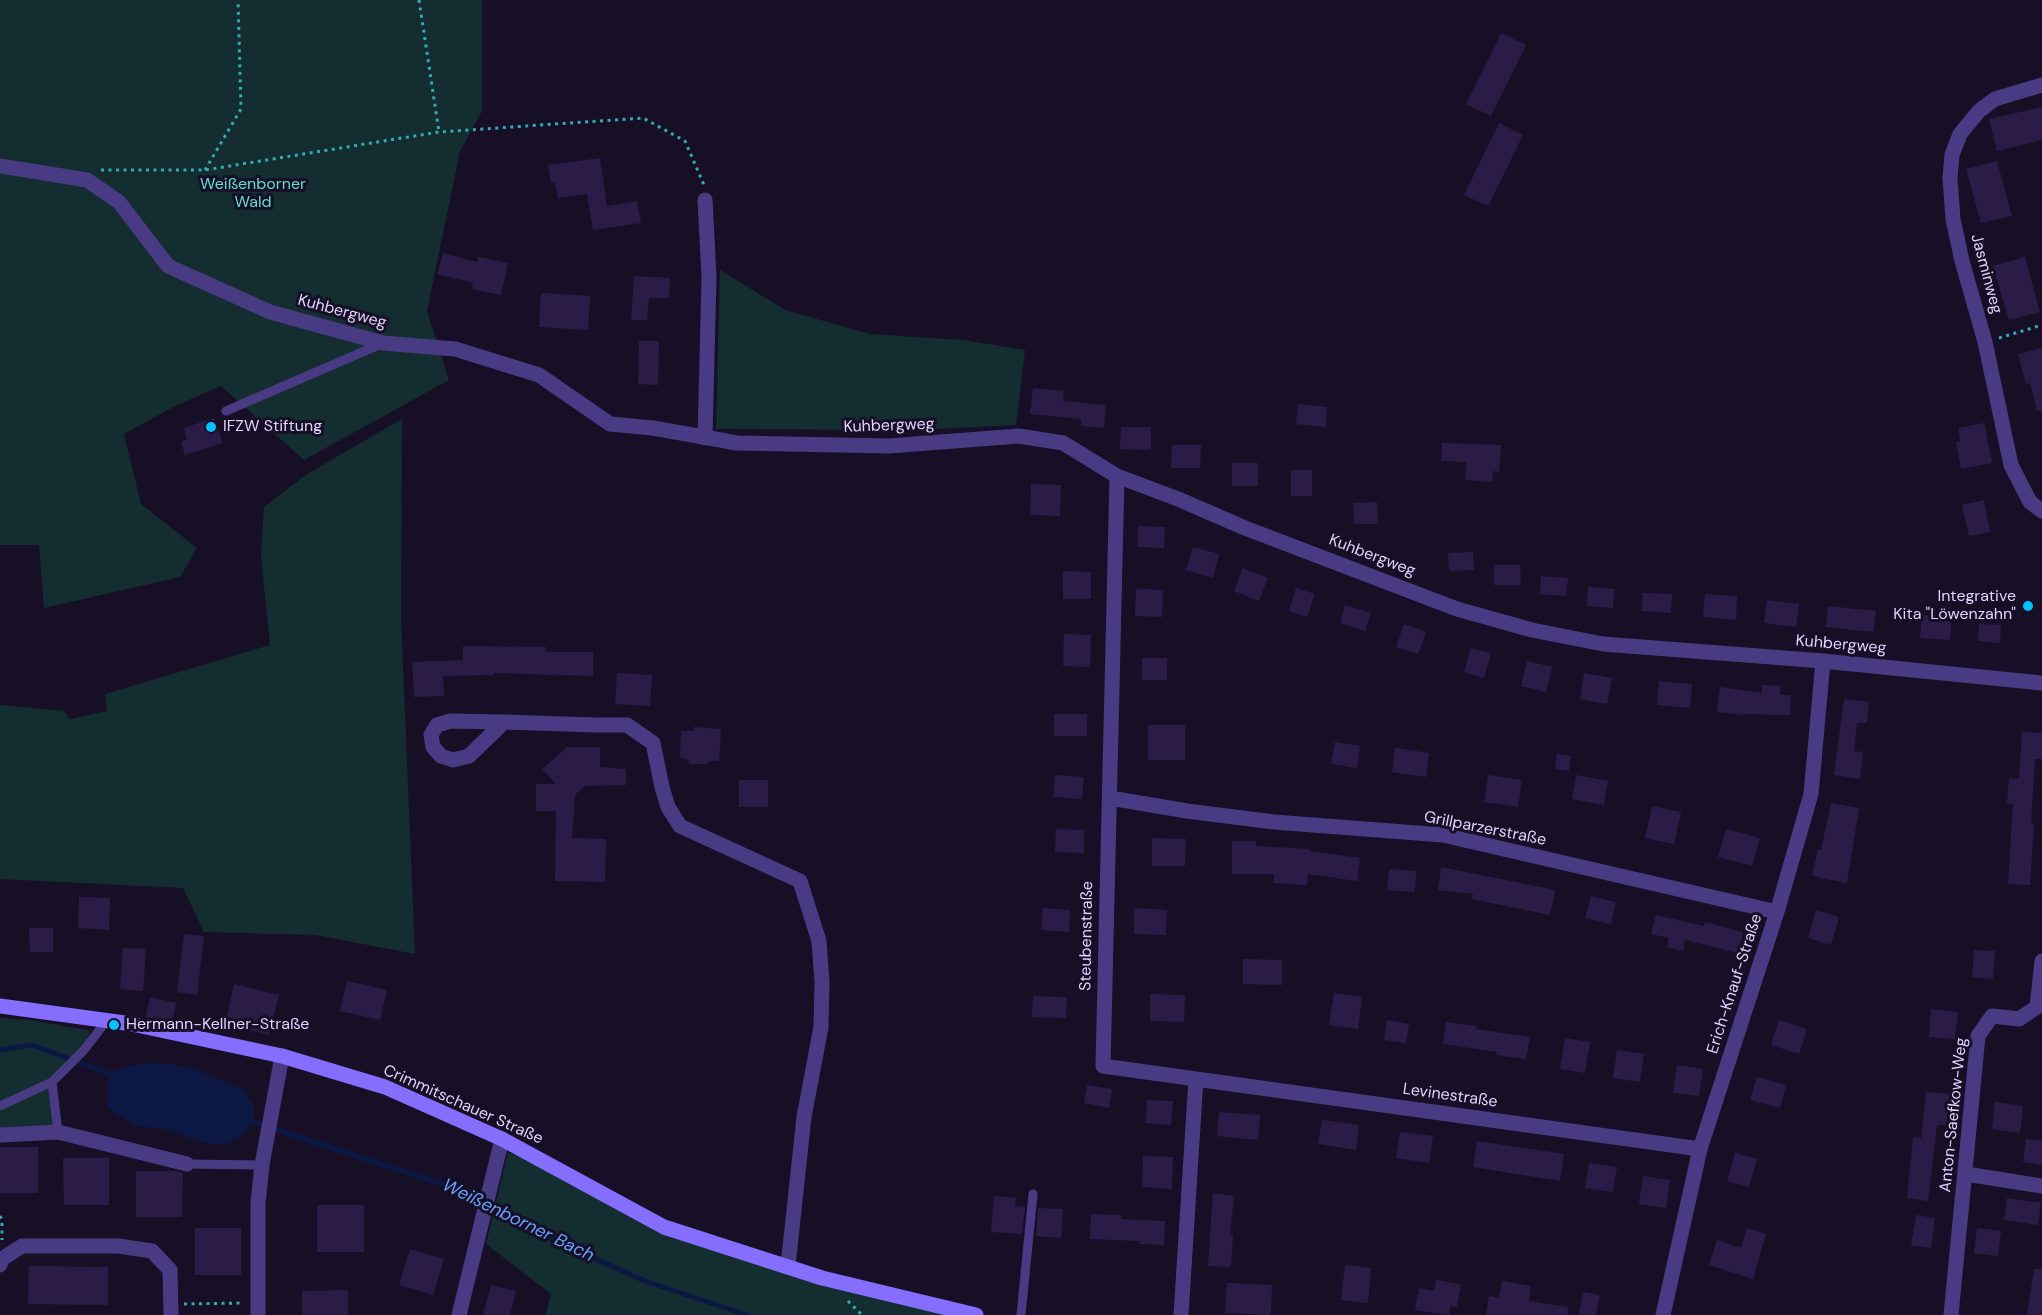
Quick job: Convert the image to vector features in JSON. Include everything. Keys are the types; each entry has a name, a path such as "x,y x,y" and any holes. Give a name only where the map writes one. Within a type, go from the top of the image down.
{"main road":[{"name":"Crimmitschauer Straße","path":"0,1006 108,1019 282,1056 385,1087 502,1138 664,1227 822,1278 976,1315"}],"street":[{"name":"Jasminweg","path":"2042,85 1995,99 1979,111 1960,134 1952,156 1950,178 1953,219 1962,261 1985,342 2011,465 2030,502 2042,511"},
{"name":"Kuhbergweg","path":"0,166 87,180 119,202 168,266 270,312 383,343 455,349 539,375 610,424 737,443 889,446 1019,436 1063,443 1117,476 1457,609 1532,630 1603,644 1823,661 2042,683"},
{"path":"705,200 709,277 705,438"},
{"name":"Steubenstraße","path":"1117,476 1102,1066 1196,1079"},
{"name":"Erich-Knauf-Straße","path":"1663,1315 1700,1149 1777,912 1810,794 1823,661"},
{"path":"504,722 627,725 652,743 668,807 680,826 800,880 819,941 822,982 821,1027 804,1117 788,1266"},
{"name":"Grillparzerstraße","path":"1110,798 1187,812 1274,822 1443,835 1777,912"},
{"name":"Anton-Saefkow-Weg","path":"1951,1315 1978,1036 1992,1016 2019,1019 2037,1007 2042,961"},
{"path":"258,1309 258,1203 265,1145 282,1056"},
{"path":"1181,1315 1196,1079"},
{"name":"Levinestraße","path":"1196,1079 1700,1149"},
{"path":"0,1135 58,1132 187,1164"},
{"path":"459,1315 502,1138"},
{"path":"1966,1174 2042,1186"},
{"path":"1,1262 22,1246 118,1246 152,1251 170,1270 171,1309"}],"lane":[{"path":"226,411 383,343"},
{"path":"0,1106 52,1082 84,1050 108,1019"},
{"path":"52,1082 58,1132"},
{"path":"187,1164 262,1165"},
{"path":"1021,1315 1033,1194"}],"path":[{"path":"205,170 241,110 238,0"},
{"path":"419,0 439,132"},
{"path":"100,170 205,170 439,132 643,118 685,141 703,180 705,200"},
{"path":"1985,342 2042,326"},
{"path":"0,1216 2,1220 1,1262"},
{"path":"171,1309 258,1309"}],"green space":[{"name":"Weißenborner Wald","path":"0,0 482,0 482,111 460,151 427,311 449,380 304,460 221,386 175,406 124,434 141,504 197,548 180,577 44,608 39,545 0,545"},
{"path":"720,270 785,310 870,334 963,340 1025,350 1016,425 914,430 716,429"},
{"path":"402,419 401,618 415,954 316,935 204,932 183,888 0,879 0,705 64,711 70,719 107,711 105,694 270,645 261,557 264,507 307,474"},
{"path":"0,1018 30,1020 91,1031 78,1053 47,1084 56,1129 0,1133"},
{"path":"508,1152 664,1227 943,1315 546,1315 551,1294 486,1244"}],"water":[{"path":"161,1063 189,1067 243,1089 253,1104 253,1122 242,1136 225,1145 200,1142 169,1130 133,1125 108,1108 108,1073 138,1064"}],"building":[{"path":"1501,33 1526,45 1491,116 1466,104"},
{"path":"2042,107 2042,140 1997,151 1989,119"},
{"path":"1499,123 1523,135 1488,206 1464,195"},
{"path":"600,158 607,206 637,201 641,223 593,230 587,194 558,198 555,182 551,182 548,165"},
{"path":"1997,161 2012,216 1981,223 1966,169"},
{"path":"443,253 477,262 478,257 508,263 501,295 472,289 473,283 437,274"},
{"path":"2025,257 2040,312 2009,320 1993,266"},
{"path":"634,276 670,278 669,298 649,298 647,320 631,320"},
{"path":"541,293 590,296 588,330 539,327"},
{"path":"639,341 659,341 658,385 638,384"},
{"path":"2042,348 2042,411 2037,411 2030,383 2026,384 2018,354"},
{"path":"1033,388 1064,391 1063,401 1106,405 1104,428 1081,426 1081,419 1030,414"},
{"path":"1298,404 1327,407 1326,427 1296,424"},
{"path":"214,418 223,443 185,455 181,442 187,439 184,428"},
{"path":"1984,423 1992,463 1961,469 1956,442 1960,441 1958,428"},
{"path":"1121,427 1151,427 1151,450 1120,449"},
{"path":"1442,443 1501,445 1499,472 1493,471 1492,482 1465,480 1467,462 1441,461"},
{"path":"1172,445 1201,445 1200,468 1171,468"},
{"path":"1232,463 1258,463 1258,486 1232,486"},
{"path":"1291,470 1312,470 1312,496 1291,496"},
{"path":"1031,484 1061,485 1060,516 1030,515"},
{"path":"1984,500 1990,532 1969,536 1962,505"},
{"path":"1377,502 1378,524 1354,524 1353,503"},
{"path":"1138,526 1165,527 1164,548 1138,547"},
{"path":"1193,547 1219,554 1213,578 1186,570"},
{"path":"1473,552 1474,570 1449,571 1448,553"},
{"path":"1494,565 1520,565 1521,585 1494,585"},
{"path":"1243,568 1268,578 1259,601 1234,591"},
{"path":"1063,571 1091,572 1091,599 1063,599"},
{"path":"1541,576 1568,578 1566,596 1540,594"},
{"path":"1588,587 1614,589 1613,608 1587,606"},
{"path":"1296,588 1315,594 1307,617 1289,611"},
{"path":"1136,589 1163,590 1162,617 1135,616"},
{"path":"1643,593 1672,594 1671,613 1642,611"},
{"path":"1705,594 1737,596 1736,620 1703,617"},
{"path":"1767,600 1799,604 1796,627 1764,623"},
{"path":"1345,605 1371,613 1365,631 1340,623"},
{"path":"1828,606 1876,611 1873,632 1826,627"},
{"path":"1922,615 1952,617 1950,640 1920,638"},
{"path":"1404,624 1426,632 1418,654 1396,647"},
{"path":"1979,624 2001,625 2000,643 1978,641"},
{"path":"1064,634 1091,635 1090,667 1063,666"},
{"path":"463,646 546,647 546,652 593,652 593,676 494,673 494,675 443,676 444,696 414,697 412,662 463,660"},
{"path":"1471,648 1491,653 1484,678 1464,672"},
{"path":"1142,658 1167,658 1167,680 1142,680"},
{"path":"1527,661 1552,667 1546,692 1521,686"},
{"path":"617,673 652,675 650,706 615,704"},
{"path":"1584,673 1612,678 1607,704 1580,699"},
{"path":"1659,681 1692,684 1690,708 1657,705"},
{"path":"1762,685 1780,686 1780,695 1791,695 1790,715 1745,715 1717,712 1720,687 1762,693"},
{"path":"1844,699 1869,702 1867,723 1857,723 1854,751 1863,752 1860,779 1834,775"},
{"path":"1054,714 1087,714 1087,736 1054,736"},
{"path":"1148,725 1185,725 1185,760 1148,760"},
{"path":"694,727 721,729 719,761 690,764 687,759 680,758 681,731 693,731"},
{"path":"2022,732 2042,733 2042,759 2035,759 2030,885 2008,884 2013,804 2007,803 2009,778 2019,779"},
{"path":"1335,742 1360,746 1357,768 1331,764"},
{"path":"567,747 600,747 600,767 626,769 626,785 584,786 575,795 572,838 606,839 605,882 555,881 556,811 536,811 536,784 556,784 542,769"},
{"path":"1395,748 1429,753 1426,777 1392,772"},
{"path":"1557,754 1571,756 1569,771 1555,769"},
{"path":"1055,775 1084,777 1082,799 1053,797"},
{"path":"1488,775 1522,780 1518,807 1484,802"},
{"path":"1576,775 1608,781 1604,805 1572,799"},
{"path":"739,780 768,780 768,807 739,807"},
{"path":"1831,803 1859,808 1847,883 1812,876 1818,849 1821,850"},
{"path":"1652,806 1681,812 1674,844 1645,838"},
{"path":"1056,829 1084,830 1084,853 1055,852"},
{"path":"1726,829 1760,838 1752,866 1718,857"},
{"path":"1152,838 1186,839 1185,866 1152,866"},
{"path":"1232,841 1256,841 1256,846 1310,849 1309,851 1360,858 1357,881 1308,874 1307,885 1273,883 1274,874 1232,874"},
{"path":"1441,867 1555,890 1550,915 1472,899 1473,894 1438,890"},
{"path":"1389,869 1416,871 1415,892 1387,890"},
{"path":"1591,896 1616,902 1611,924 1585,918"},
{"path":"79,897 110,898 109,930 78,928"},
{"path":"1043,908 1070,910 1069,932 1041,930"},
{"path":"1134,908 1167,910 1166,935 1134,934"},
{"path":"1816,910 1839,917 1831,945 1808,938"},
{"path":"1656,915 1704,926 1705,922 1743,932 1738,953 1685,940 1683,951 1667,947 1669,938 1651,934"},
{"path":"29,928 53,928 53,952 30,952"},
{"path":"184,934 204,936 197,995 177,992"},
{"path":"123,948 146,949 143,991 120,989"},
{"path":"1974,950 1995,951 1993,979 1972,977"},
{"path":"1243,959 1282,960 1282,985 1243,984"},
{"path":"347,981 387,990 380,1020 340,1011"},
{"path":"234,984 279,995 269,1035 225,1024"},
{"path":"1334,993 1362,997 1358,1029 1329,1025"},
{"path":"1150,994 1185,995 1184,1022 1150,1021"},
{"path":"1033,996 1067,997 1066,1018 1032,1017"},
{"path":"150,997 176,1003 172,1023 146,1017"},
{"path":"1931,1009 1958,1012 1955,1039 1929,1037"},
{"path":"1387,1020 1409,1024 1406,1043 1384,1040"},
{"path":"1779,1020 1807,1029 1799,1054 1771,1045"},
{"path":"1446,1022 1530,1037 1526,1059 1443,1044"},
{"path":"1565,1038 1590,1042 1585,1073 1560,1069"},
{"path":"1617,1050 1644,1054 1640,1082 1613,1078"},
{"path":"1677,1065 1703,1069 1699,1096 1673,1093"},
{"path":"1757,1077 1786,1085 1780,1108 1750,1100"},
{"path":"1087,1085 1112,1089 1109,1108 1084,1103"},
{"path":"1926,1092 1951,1094 1948,1125 1937,1125 1928,1201 1907,1198 1913,1137 1921,1138"},
{"path":"1147,1100 1173,1101 1171,1125 1146,1123"},
{"path":"1995,1102 2023,1106 2020,1133 1992,1129"},
{"path":"1219,1112 1260,1115 1258,1140 1217,1136"},
{"path":"1322,1120 1359,1125 1356,1150 1318,1144"},
{"path":"1400,1132 1433,1136 1429,1163 1396,1158"},
{"path":"2026,1139 2042,1141 2042,1165 2023,1162"},
{"path":"1477,1141 1564,1154 1560,1181 1473,1167"},
{"path":"0,1147 38,1147 38,1193 0,1193"},
{"path":"1735,1153 1757,1159 1749,1187 1727,1181"},
{"path":"1143,1156 1173,1157 1172,1189 1142,1187"},
{"path":"63,1158 109,1158 109,1205 64,1205"},
{"path":"1589,1163 1617,1167 1613,1192 1585,1188"},
{"path":"136,1171 183,1173 182,1217 136,1217"},
{"path":"1643,1176 1670,1180 1666,1208 1639,1204"},
{"path":"1213,1193 1234,1196 1230,1235 1233,1235 1231,1267 1208,1266"},
{"path":"994,1196 1016,1198 1015,1206 1025,1207 1022,1234 991,1232"},
{"path":"2007,1198 2041,1203 2038,1225 2004,1220"},
{"path":"317,1205 364,1205 364,1252 317,1252"},
{"path":"1038,1208 1063,1209 1061,1238 1036,1236"},
{"path":"1091,1214 1121,1215 1121,1219 1165,1221 1164,1245 1139,1244 1140,1241 1090,1239"},
{"path":"1916,1215 1935,1218 1931,1248 1911,1245"},
{"path":"195,1228 241,1228 241,1275 195,1275"},
{"path":"1747,1228 1766,1234 1753,1279 1709,1265 1717,1240 1741,1248"},
{"path":"1977,1228 2001,1231 1998,1256 1974,1253"},
{"path":"410,1249 444,1259 433,1295 399,1285"},
{"path":"1345,1265 1371,1268 1368,1303 1341,1300"},
{"path":"29,1266 108,1267 108,1305 28,1304"},
{"path":"2034,1269 2042,1269 2042,1315 2027,1315"},
{"path":"1436,1280 1461,1284 1457,1307 1450,1306 1449,1315 1415,1310 1419,1288 1434,1291"},
{"path":"1502,1281 1531,1286 1529,1301 1568,1307 1568,1315 1486,1315 1489,1296 1499,1298"},
{"path":"1227,1283 1272,1285 1271,1315 1225,1313"},
{"path":"491,1285 516,1291 510,1315 483,1315"},
{"path":"348,1290 348,1315 302,1315 302,1291"},
{"path":"1583,1292 1600,1295 1596,1315 1579,1315"}],"waterway":[{"name":"Weißenborner Bach","path":"0,1050 32,1045 108,1073"},
{"name":"Weißenborner Bach","path":"253,1122 458,1189 522,1226 645,1281 747,1315"}],"place":[{"name":"IFZW Stiftung","path":"211,427"},
{"name":"Integrative Kita \"Löwenzahn\"","path":"2028,606"},
{"name":"Hermann-Kellner-Straße","path":"114,1025"}]}
